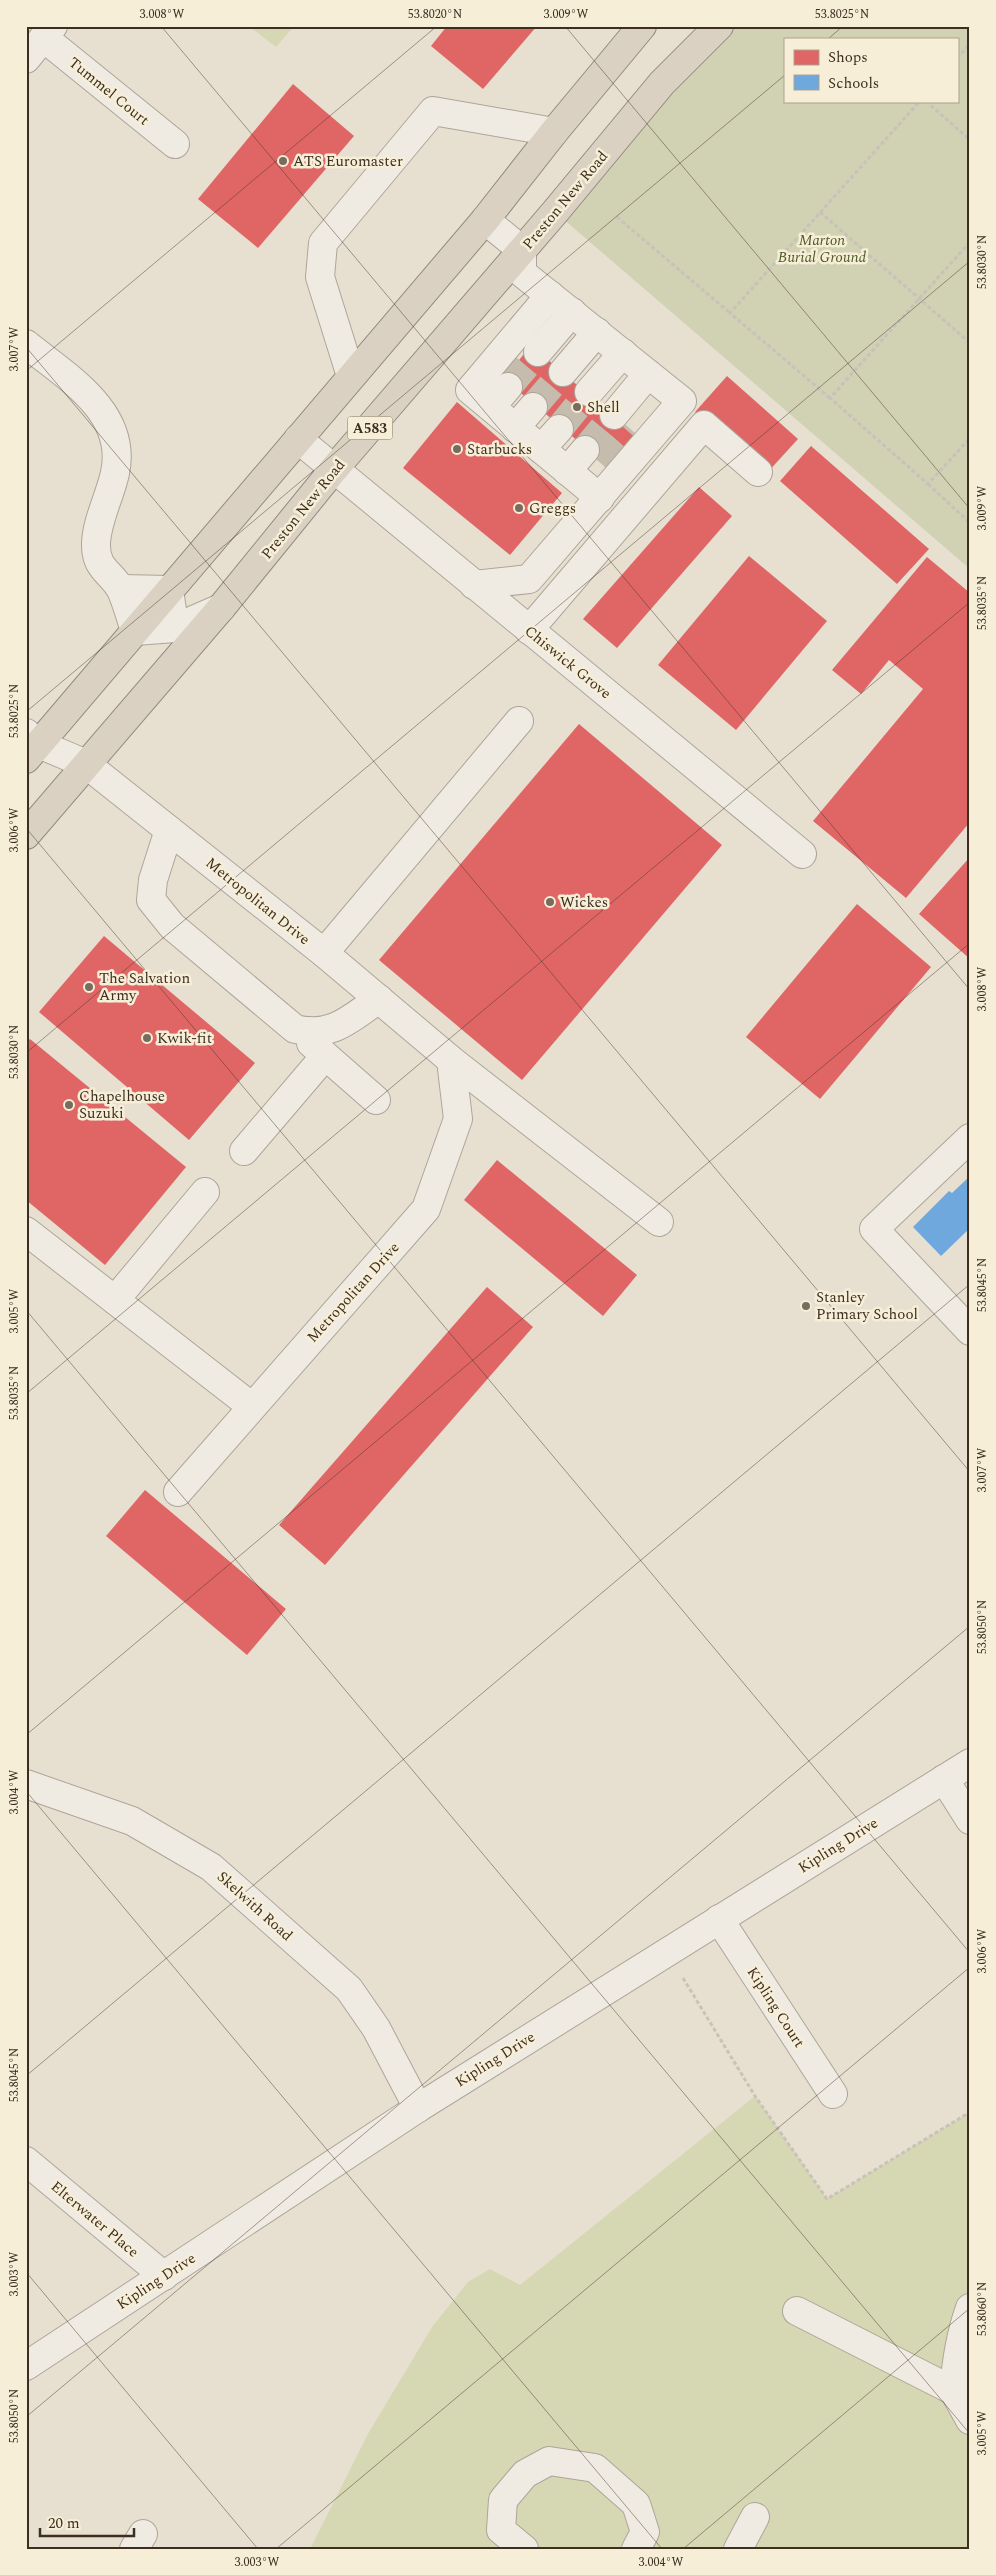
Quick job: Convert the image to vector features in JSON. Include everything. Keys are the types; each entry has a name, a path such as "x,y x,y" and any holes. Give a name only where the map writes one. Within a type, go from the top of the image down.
{"highway":[{"path":"30,746 135,631 485,220 554,132 642,26"},
{"name":"Preston New Road","path":"26,835 221,608 334,469 662,84 719,26"}],"street":[{"path":"26,59 48,32"},
{"name":"Tummel Court","path":"48,32 175,144"},
{"path":"351,376 320,277 323,243 410,137 432,111 554,132"},
{"path":"474,585 529,580 594,493 682,400 522,273 522,250 485,220"},
{"path":"550,295 470,390 594,493"},
{"path":"538,352 572,312"},
{"path":"563,372 597,332"},
{"path":"26,344 84,392 108,418 117,440 115,471 96,543 100,567 121,589 135,631 175,628 221,608"},
{"path":"589,392 623,353"},
{"path":"614,415 648,374"},
{"path":"491,407 508,387"},
{"path":"635,433 670,391"},
{"path":"515,428 533,407"},
{"path":"529,630 704,425 758,472"},
{"path":"541,448 559,429"},
{"name":"Chiswick Grove","path":"298,439 802,854"},
{"path":"567,471 585,450"},
{"path":"594,493 606,467"},
{"path":"121,589 169,590 175,628 166,672"},
{"path":"324,953 519,721"},
{"name":"Metropolitan Drive","path":"30,746 86,764 324,953 450,1060 660,1222"},
{"path":"169,830 153,880 151,900 172,926 376,1100"},
{"path":"295,1029 326,1032 378,999"},
{"path":"244,1152 326,1056"},
{"name":"Metropolitan Drive","path":"178,1492 251,1406 426,1209 458,1119 450,1060"},
{"path":"970,1138 874,1229 970,1331"},
{"path":"115,1300 205,1192"},
{"path":"26,1231 251,1406"},
{"name":"Kipling Drive","path":"26,2366 418,2108 970,1763"},
{"path":"944,1778 970,1820"},
{"name":"Skelwith Road","path":"26,1784 132,1821 211,1867 349,1989 376,2028 418,2108"},
{"name":"Kipling Court","path":"719,1919 833,2094"},
{"name":"Elterwater Place","path":"26,2161 164,2276"},
{"path":"970,2308 963,2327 956,2361 954,2391 970,2420"},
{"path":"797,2312 954,2391"},
{"path":"524,2549 501,2530 503,2500 525,2474 549,2461 595,2468 636,2504 640,2540"},
{"path":"738,2549 755,2516"}],"path":[{"path":"958,57 970,44"},
{"path":"730,313 919,102"},
{"path":"927,102 970,140"},
{"path":"820,212 970,343"},
{"path":"617,218 830,398 970,523"},
{"path":"830,398 970,242"},
{"path":"928,484 970,438"},
{"path":"667,1952 755,2096 827,2199 970,2112"}],"green space":[{"path":"249,26 294,26 276,47"},
{"name":"Marton Burial Ground","path":"719,26 970,26 970,569 555,212"},
{"path":"755,2096 827,2199 970,2112 970,2549 310,2549 369,2432 432,2327 468,2282 490,2269 520,2285"}],"building: Shops":[{"path":"447,26 537,26 483,89 431,46"},
{"path":"293,84 354,136 258,248 198,199"},
{"path":"531,345 638,438 611,469 504,379"},
{"path":"727,376 798,439 766,474 695,412"},
{"path":"457,402 562,493 510,555 403,468"},
{"path":"811,446 929,549 897,584 780,481"},
{"path":"699,487 732,516 617,648 583,619"},
{"path":"749,556 827,621 736,730 658,665"},
{"path":"927,557 970,593 970,822 906,898 813,821 923,689 889,660 861,694 832,670"},
{"name":"Wickes","path":"579,724 722,845 522,1080 379,960"},
{"path":"970,857 970,959 919,914"},
{"path":"857,904 931,967 820,1099 746,1037"},
{"name":"Kwik-fit","path":"104,936 255,1063 189,1140 39,1012"},
{"name":"Chapelhouse Suzuki","path":"30,1039 186,1167 105,1265 26,1200 26,1043"},
{"path":"497,1160 637,1275 603,1316 464,1200"},
{"path":"487,1287 533,1327 325,1565 279,1525"},
{"path":"145,1490 286,1609 247,1655 106,1536"}],"building: Schools":[{"path":"970,1176 970,1228 941,1256 913,1227 949,1191 952,1193"}],"tunnel":[{"path":"508,387 538,352"},
{"path":"533,407 563,372"},
{"path":"559,429 589,392"},
{"path":"585,450 614,415"},
{"path":"605,467 635,433"}],"place":[{"name":"ATS Euromaster","path":"283,161"},
{"name":"Shell","path":"577,407"},
{"name":"Starbucks","path":"457,449"},
{"name":"Greggs","path":"519,508"},
{"name":"Wickes","path":"550,902"},
{"name":"The Salvation Army","path":"89,987"},
{"name":"Kwik-fit","path":"147,1038"},
{"name":"Chapelhouse Suzuki","path":"69,1105"},
{"name":"Stanley Primary School","path":"806,1306"}]}
